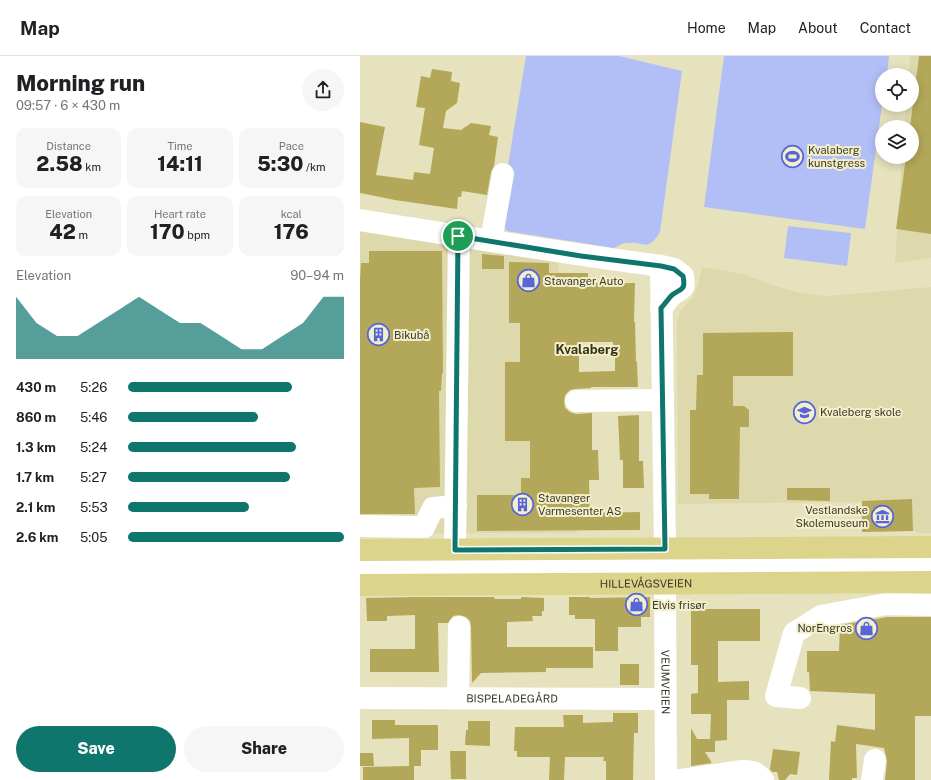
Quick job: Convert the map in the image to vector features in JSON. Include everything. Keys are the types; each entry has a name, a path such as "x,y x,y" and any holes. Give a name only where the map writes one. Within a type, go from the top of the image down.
{"main road":[{"path":"360,550 931,547"},
{"name":"HILLEVÅGSVEIEN","path":"360,585 931,582"}],"street":[{"path":"491,241 503,174"},
{"path":"360,220 581,256 661,266 665,549"},
{"path":"455,550 458,236"},
{"path":"576,401 663,400"},
{"path":"363,526 424,527 433,508 456,506"},
{"name":"HILLEVÅGSVEIEN","path":"360,567 931,564"},
{"path":"886,604 887,582"},
{"name":"VEUMVEIEN","path":"665,583 666,780"},
{"path":"800,698 776,696 794,633 821,616 886,604 931,605"},
{"path":"458,698 459,627"},
{"name":"BISPELADEGÅRD","path":"360,698 665,699"},
{"path":"681,780 742,771 749,771 758,774 763,780"}],"shaded area":[{"path":"526,56 619,56 682,71 660,232 649,244 624,243 614,248 507,231 499,220"},
{"name":"Kvalaberg kunstgress","path":"724,56 889,56 888,68 875,68 875,112 881,112 880,120 875,120 875,156 865,229 704,207"},
{"path":"910,56 931,56 931,258 895,263 902,164 919,164 919,120 905,120 906,112 919,112 919,68 909,68"},
{"path":"360,221 558,259 577,533 360,533"},
{"path":"788,226 851,233 847,266 784,258"},
{"name":"Kvaleberg skole","path":"702,267 744,274 769,284 796,292 827,296 931,287 931,533 920,533 915,531 862,532 862,502 678,504 677,322 680,311 693,297 697,288"}],"building":[{"path":"919,56 931,56 931,234 896,229 905,164 919,164 919,120 911,120 912,112 919,112 919,68 917,68"},
{"path":"432,69 452,72 451,81 460,83 457,103 446,111 443,128 461,130 471,123 491,126 489,135 498,137 494,166 491,172 487,195 462,191 461,197 458,197 457,209 395,200 360,193 360,122 385,127 376,175 413,180 414,172 430,174 434,148 419,145 425,108 416,107 421,76 430,78"},
{"path":"369,251 442,251 443,373 441,391 439,391 440,487 414,488 415,514 360,514 360,280 361,263 369,263"},
{"path":"482,254 504,256 504,269 482,269"},
{"path":"509,262 549,263 549,273 588,273 588,283 635,283 634,322 638,387 591,387 570,390 565,395 564,402 565,408 570,412 576,414 592,413 592,450 598,450 599,480 589,480 590,513 640,512 640,530 477,531 477,495 521,495 521,478 530,478 530,441 505,441 505,362 520,362 520,323 509,323","holes":["581,342 613,342 613,347 615,347 615,371 579,372 579,347 581,346"]},
{"path":"793,332 793,376 733,376 733,406 744,406 749,410 749,427 740,427 739,499 709,499 709,494 690,494 690,410 696,410 697,375 703,375 703,333"},
{"path":"639,415 639,461 643,461 644,488 623,488 623,460 620,460 618,416"},
{"path":"787,488 830,488 830,501 787,500"},
{"name":"Vestlandske Skolemuseum","path":"912,499 913,531 862,532 862,501"},
{"path":"494,597 495,599 521,599 521,597 544,598 544,611 542,611 542,616 532,616 533,621 507,622 507,647 593,647 593,668 546,668 546,672 481,673 472,683 470,621 466,617 459,615 453,616 448,623 438,623 439,672 370,672 370,649 415,649 415,615 387,616 387,621 367,621 366,598"},
{"path":"569,597 650,597 650,617 641,617 641,627 618,627 618,651 595,651 595,619 575,619 575,615 569,615"},
{"path":"691,609 760,609 760,641 718,641 718,682 749,681 749,700 727,700 727,740 715,741 715,752 705,752 712,763 691,766 691,728 697,739 710,739 711,714 691,714 691,694 698,693 698,665 691,665"},
{"path":"887,617 931,617 931,716 915,716 915,780 885,780 887,761 884,748 856,744 857,778 852,778 852,780 829,780 831,741 835,742 837,725 875,730 875,694 810,691 809,672 807,672 807,651 839,651 840,625"},
{"path":"620,664 639,664 639,685 620,685"},
{"path":"613,713 638,713 638,733 634,733 633,780 606,780 606,761 603,761 604,757 565,757 564,780 549,780 550,757 517,757 517,751 514,751 515,727 564,727 563,715 583,715 583,723 613,722"},
{"path":"372,720 395,720 395,725 438,725 438,750 421,750 421,766 414,766 414,780 363,780 363,767 409,766 409,738 372,739"},
{"path":"468,721 490,721 490,746 465,745"},
{"path":"773,749 800,752 797,775 790,774 785,780 779,780 777,772 772,772 770,769"},
{"path":"450,751 466,751 466,779 451,779"},
{"path":"360,753 373,753 374,766 360,766"}],"place":[{"name":"Kvalaberg kunstgress","path":"793,156"},
{"name":"Stavanger Auto","path":"529,281"},
{"name":"Bikubå","path":"378,335"},
{"name":"Kvaleberg skole","path":"804,412"},
{"name":"Stavanger Varmesenter AS","path":"522,504"},
{"name":"Vestlandske Skolemuseum","path":"883,516"},
{"name":"Elvis frisør","path":"636,605"},
{"name":"NorEngros","path":"867,628"}],"district":[{"name":"Kvalaberg","path":"587,349"}],"route":[{"path":"458,236 581,256 661,266 674,269 680,272 683,276 683,287 680,291 672,295 661,308 665,549 455,550 458,236"}]}
